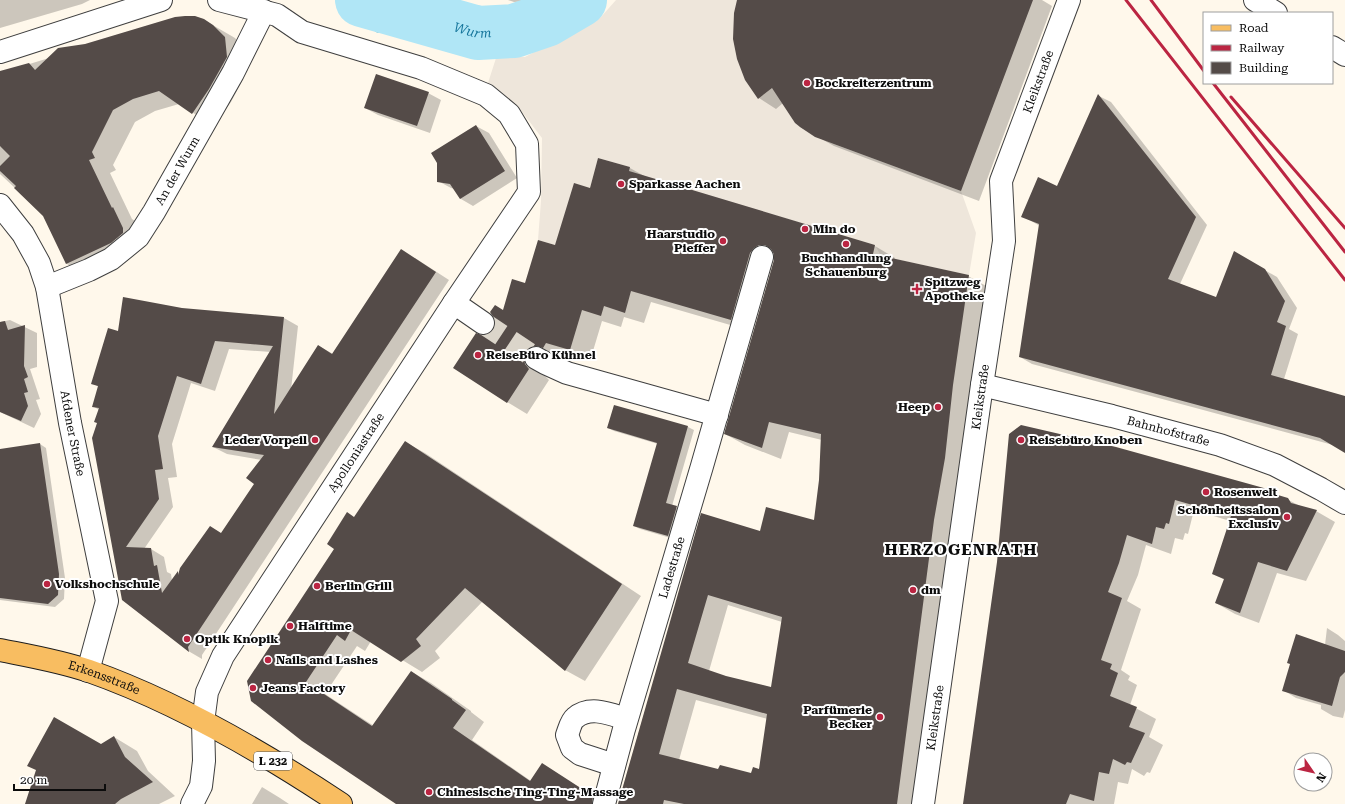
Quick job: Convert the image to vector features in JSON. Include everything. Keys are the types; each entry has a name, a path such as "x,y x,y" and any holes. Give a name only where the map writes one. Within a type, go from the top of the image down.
{"main road":[{"name":"Erkensstraße","path":"0,650 35,657 88,671 133,688 203,722"},
{"name":"L 232","path":"203,722 296,774 341,804"}],"street":[{"path":"0,52 161,0"},
{"path":"220,0 274,9"},
{"name":"Kleikstraße","path":"923,804 982,385 1004,241 1001,181 1069,0"},
{"path":"1256,0 1274,12"},
{"name":"Apolloniastraße","path":"192,804 201,786 204,761 203,722 207,692 223,656 454,303 529,192 527,144 509,114 486,94 421,68 302,32 274,9"},
{"name":"An der Wurm","path":"47,287 89,270 111,259 138,237 233,73 274,9"},
{"path":"1333,48 1345,55"},
{"name":"Afdener Straße","path":"0,205 23,234 39,263 47,287 70,423 107,601 88,671"},
{"name":"Ladestraße","path":"604,804 626,719 717,415 762,257"},
{"path":"454,303 483,323"},
{"path":"536,358 567,373 717,415"},
{"name":"Bahnhofstraße","path":"982,385 1126,420 1220,445 1275,465 1345,503"},
{"path":"614,764 580,754 572,748 567,735 574,718 589,710 607,713 626,719"}],"shaded area":[{"path":"616,0 737,0 745,80 758,99 773,87 795,123 815,137 961,191 976,233 969,275 881,256 875,245 764,212 627,175 630,167 598,158 590,188 555,245 538,240 541,201 542,138 516,104 488,83 497,55 525,57 601,17"}],"building":[{"path":"737,0 1033,0 961,191 815,137 795,123 772,88 758,99 745,80 737,59 733,39 734,13"},
{"path":"195,16 204,19 213,25 225,37 227,57 209,89 192,114 159,91 133,99 113,110 92,152 95,158 89,160 123,228 123,233 111,243 66,264 43,216 14,188 16,186 0,171 0,166 10,156 0,146 0,71 29,63 35,70 58,48 85,44 175,17"},
{"path":"376,74 429,92 417,126 364,108"},
{"path":"1098,94 1196,217 1168,279 1216,297 1234,251 1265,269 1285,301 1277,322 1286,326 1271,375 1345,396 1345,453 1320,438 1019,357 1039,224 1021,217 1038,177 1057,186"},
{"path":"476,125 505,171 460,199 450,184 437,182 437,163 431,153"},
{"path":"598,158 630,167 629,171 875,245 873,254 969,275 953,385 945,458 934,520 897,804 684,804 664,800 663,804 618,804 701,513 760,531 766,507 814,520 819,480 821,434 769,422 762,448 724,434 774,260 774,254 771,249 765,245 759,245 750,253 731,320 631,291 625,313 604,306 601,316 582,310 570,350 546,343 543,348 536,346 529,348 525,352 524,358 525,364 529,369 507,403 453,368 476,333 482,335 488,334 493,330 495,324 494,318 490,312 495,305 503,310 512,279 525,283 538,240 555,245 574,183 590,188","holes":["708,595 782,617 771,687 726,676 688,663","677,689 767,714 759,769 753,767 751,773 720,765 718,769 659,754"]},
{"path":"401,249 436,272 188,647 189,652 122,600 92,438 97,423 94,422 99,408 92,407 98,386 91,384 108,328 118,331 123,297 182,308 284,317 274,414 318,345 332,354","holes":["215,341 273,346 212,447 264,455 246,478 254,484 221,533 210,526 180,568 178,575 178,571 162,593 157,565 154,566 151,548 126,547 159,499 155,470 163,469 158,436 177,376 201,384"]},
{"path":"5,321 8,330 25,325 24,366 28,377 24,379 28,392 24,393 28,406 21,421 0,412 0,322"},
{"path":"614,405 688,426 666,503 677,506 668,536 633,526 657,443 607,428"},
{"path":"1021,425 1116,447 1271,490 1271,493 1288,498 1291,503 1317,510 1287,571 1258,562 1240,613 1215,603 1224,579 1212,574 1231,516 1175,500 1169,524 1166,523 1164,529 1156,527 1152,544 1127,535 1119,563 1108,592 1122,598 1101,660 1112,664 1110,669 1118,673 1110,696 1137,707 1129,727 1145,733 1131,763 1127,762 1125,765 1113,759 1109,774 1099,772 1094,801 1070,794 1066,804 963,804 997,562 1009,434"},
{"path":"405,441 622,584 565,671 465,588 416,639 421,646 401,662 351,630 345,641 337,635 306,682 372,726 411,671 466,710 453,728 530,781 542,763 593,796 592,804 396,804 302,741 251,701 247,681 334,549 327,544 347,512 354,517"},
{"path":"40,443 59,574 58,595 48,604 0,598 0,449"},
{"path":"1296,634 1345,651 1345,672 1340,677 1332,706 1282,691 1290,664 1287,663"},
{"path":"54,717 101,744 114,736 125,757 153,782 121,799 115,804 25,804 36,770 27,766"}],"waterway":[{"name":"Wurm","path":"362,0 478,33 514,31 546,20 580,0"},
{"path":"378,28 400,11"}],"tunnel":[{"path":"483,323 536,358"}],"railway":[{"path":"1126,0 1345,280"},
{"path":"1151,0 1203,70"},
{"path":"1214,84 1345,252"},
{"path":"1231,97 1345,228"}],"place":[{"name":"Bockreiterzentrum","path":"807,83"},
{"name":"Sparkasse Aachen","path":"621,184"},
{"name":"Min do","path":"805,229"},
{"name":"Haarstudio Pieffer","path":"723,241"},
{"name":"Buchhandlung Schauenburg","path":"846,244"},
{"name":"Spitzweg Apotheke","path":"917,289"},
{"name":"ReiseBüro Kühnel","path":"478,355"},
{"name":"Heep","path":"938,407"},
{"name":"Leder Vorpeil","path":"315,440"},
{"name":"Reisebüro Knoben","path":"1021,440"},
{"name":"Rosenwelt","path":"1206,492"},
{"name":"Schönheitssalon Exclusiv","path":"1287,517"},
{"name":"Volkshochschule","path":"47,584"},
{"name":"Berlin Grill","path":"317,586"},
{"name":"dm","path":"913,590"},
{"name":"Halftime","path":"290,626"},
{"name":"Optik Knopik","path":"187,639"},
{"name":"Nails and Lashes","path":"268,660"},
{"name":"Jeans Factory","path":"253,688"},
{"name":"Parfümerie Becker","path":"880,717"},
{"name":"Chinesische Ting-Ting-Massage","path":"429,792"}],"district":[{"name":"HERZOGENRATH","path":"961,549"}]}
